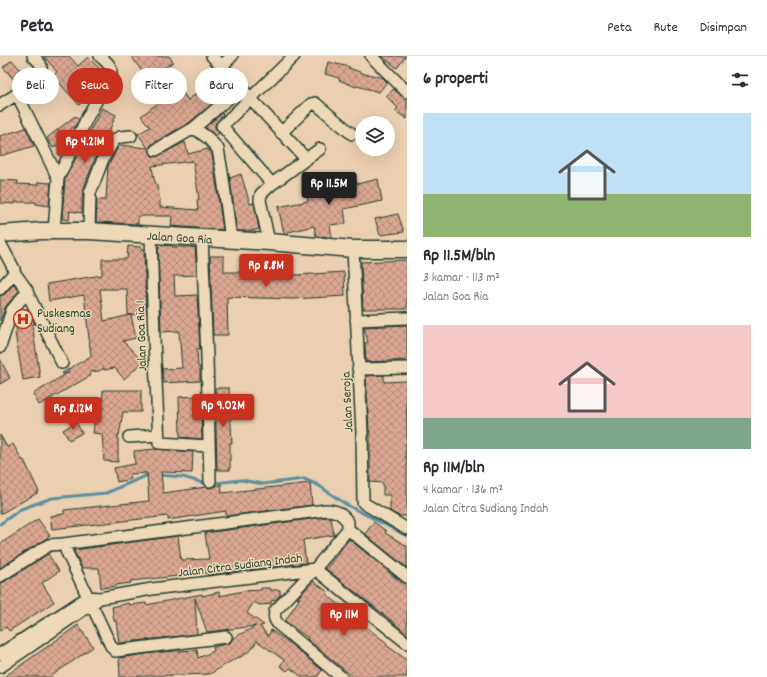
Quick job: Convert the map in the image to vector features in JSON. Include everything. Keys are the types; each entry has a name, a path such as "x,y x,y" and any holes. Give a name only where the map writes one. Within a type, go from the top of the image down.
{"main road":[{"name":"Jalan Goa Ria","path":"0,234 89,231 151,236 269,242 353,249 407,249"}],"street":[{"path":"33,56 41,68"},
{"path":"54,231 58,178 88,116 111,74 109,64 100,56"},
{"path":"212,56 306,159"},
{"path":"221,67 232,56"},
{"path":"272,184 222,126 294,56"},
{"path":"371,56 407,92"},
{"path":"0,105 12,97"},
{"path":"281,133 311,104 315,103 352,134"},
{"path":"22,104 58,178"},
{"path":"156,150 194,128 223,104"},
{"path":"194,128 208,138 218,149 231,240"},
{"path":"89,231 90,193 103,159 114,140 120,137 131,136"},
{"path":"269,242 260,200 261,194 272,184 320,149"},
{"name":"Jalan Goa Ria 1","path":"151,236 158,435"},
{"path":"202,238 210,481"},
{"path":"0,243 10,260 14,272 27,290 62,363"},
{"name":"Jalan Seroja","path":"353,249 362,432 363,502 407,529"},
{"path":"0,289 14,272"},
{"path":"0,346 12,310 27,292"},
{"path":"356,320 407,318"},
{"path":"358,369 407,368"},
{"path":"129,437 158,435 159,444 209,446"},
{"path":"0,576 49,545 334,510 348,522 348,529 314,569 275,611 274,616 275,621 341,677"},
{"path":"348,529 407,577"},
{"path":"63,544 93,600 111,646 115,650 226,637"},
{"name":"Jalan Citra Sudiang Indah","path":"3,659 93,600 152,589 314,569 407,643"}],"building":[{"path":"44,56 69,56 78,66 88,57 99,68 67,68 67,92 59,83 59,68 54,68"},
{"path":"131,56 169,56 173,62 165,68 140,68"},
{"path":"381,56 406,56 397,68"},
{"path":"12,60 19,68 12,68 12,78 3,67"},
{"path":"328,62 350,67 349,68 368,75 383,78 387,82 379,92 356,87 339,80 339,78 325,74"},
{"path":"394,89 407,100 407,119 395,111 398,108 386,96"},
{"path":"195,95 195,104 212,104 190,122 152,144 149,150 152,156 156,157 185,142 188,154 208,149 212,154 223,230 171,226 172,216 138,216 138,224 96,222 97,200 106,200 108,166 119,145 148,148 138,134 150,127 141,116 157,104 187,104 187,99 188,100","holes":["193,161 199,199 197,200 198,210 160,207 160,200 152,166"]},
{"path":"102,108 116,115 104,143 96,156 83,190 82,213 70,211 69,220 62,219 65,179"},
{"path":"222,113 223,115 215,124 215,128 219,133 215,136 205,127"},
{"path":"75,116 79,120 75,126 63,136 66,141 53,148 47,138"},
{"path":"26,128 34,146 0,156 0,136"},
{"path":"241,174 250,204 254,203 259,229 251,231 237,231 230,178"},
{"path":"338,177 339,184 356,181 357,184 378,179 382,201 344,209 346,223 330,225 332,237 316,236 314,226 284,233 278,207 308,201 307,192 327,189 326,179"},
{"path":"0,180 18,181 17,184 38,185 38,182 51,183 49,206 36,204 36,202 15,202 15,204 0,203"},
{"path":"398,214 404,232 380,235 375,219"},
{"path":"169,245 172,247 195,247 197,275 174,276 175,296 197,295 200,349 197,349 198,367 200,367 200,381 163,383 162,369 182,368 179,331 161,332 158,247"},
{"path":"128,246 141,247 141,250 144,249 146,314 128,315 127,289 100,289 104,321 131,315 136,338 123,341 143,362 124,379 115,368 104,370 104,368 99,371 90,372 90,376 39,405 33,394 69,372 62,373 91,356 84,295 49,301 47,284 102,275 102,259 127,259"},
{"path":"210,256 224,256 224,272 280,272 280,276 344,272 345,296 293,299 227,297 228,335 213,335"},
{"path":"407,260 407,309 363,309 361,262"},
{"path":"14,284 19,291 6,306 0,321 0,296 5,294"},
{"path":"28,309 35,324 32,324 40,377 23,380 15,333 17,332 15,324 20,312"},
{"path":"407,325 407,360 366,362 365,343 368,342 364,327"},
{"path":"0,359 10,378 0,384"},
{"path":"384,375 384,382 406,381 407,443 405,458 407,458 407,516 399,516 390,511 390,495 383,495 383,483 370,482 370,431 366,376"},
{"path":"215,388 229,388 232,443 230,443 230,470 217,470"},
{"path":"103,390 141,390 141,412 123,412 118,436 118,462 104,461 102,434 93,433 96,410 102,410"},
{"path":"197,396 197,411 201,411 202,439 180,437 179,397"},
{"path":"76,422 82,433 69,440 63,430"},
{"path":"0,435 7,447 13,444 22,460 24,460 39,492 0,514"},
{"path":"156,449 193,452 192,473 161,472 163,493 206,487 211,488 221,484 222,493 310,483 312,505 226,516 226,511 168,520 168,516 52,529 50,516 64,514 64,510 149,501 147,473 130,474 131,479 117,482 114,468 135,464 134,451"},
{"path":"326,517 331,518 334,535 303,540 306,563 208,575 207,573 130,581 131,583 101,588 99,568 82,568 74,551 178,536 181,560 209,559 205,533"},
{"path":"38,519 50,536 0,568 0,544"},
{"path":"374,522 386,531 385,533 407,546 407,568 365,534"},
{"path":"349,539 407,587 407,634 326,569"},
{"path":"48,554 59,571 42,583 54,602 9,631 6,627 0,631 0,583 4,582"},
{"path":"313,581 328,592 327,595 350,613 349,614 387,643 386,645 407,660 407,677 353,677 307,639 308,638 285,621 300,598 297,599"},
{"path":"261,588 280,590 280,595 275,600 271,601 271,604 259,605 254,602 247,613 264,625 260,626 268,636 271,630 322,670 317,677 302,677 290,668 287,671 280,666 284,660 257,641 251,650 210,674 120,677 119,658 160,652 197,650 198,658 214,651 213,647 230,643 233,638 256,626 207,632 195,598 197,634 119,643 116,621 114,621 112,607 129,603 129,605 146,603 146,605 219,592 220,596 243,591 261,590"},
{"path":"78,625 93,647 50,677 4,677"}],"waterway":[{"path":"0,524 21,509 52,498 106,493 150,474"},
{"path":"158,475 183,477 207,484 241,480 263,484 304,479 318,485 347,505 407,536"}],"place":[{"name":"Puskesmas Sudiang","path":"23,319"}]}
